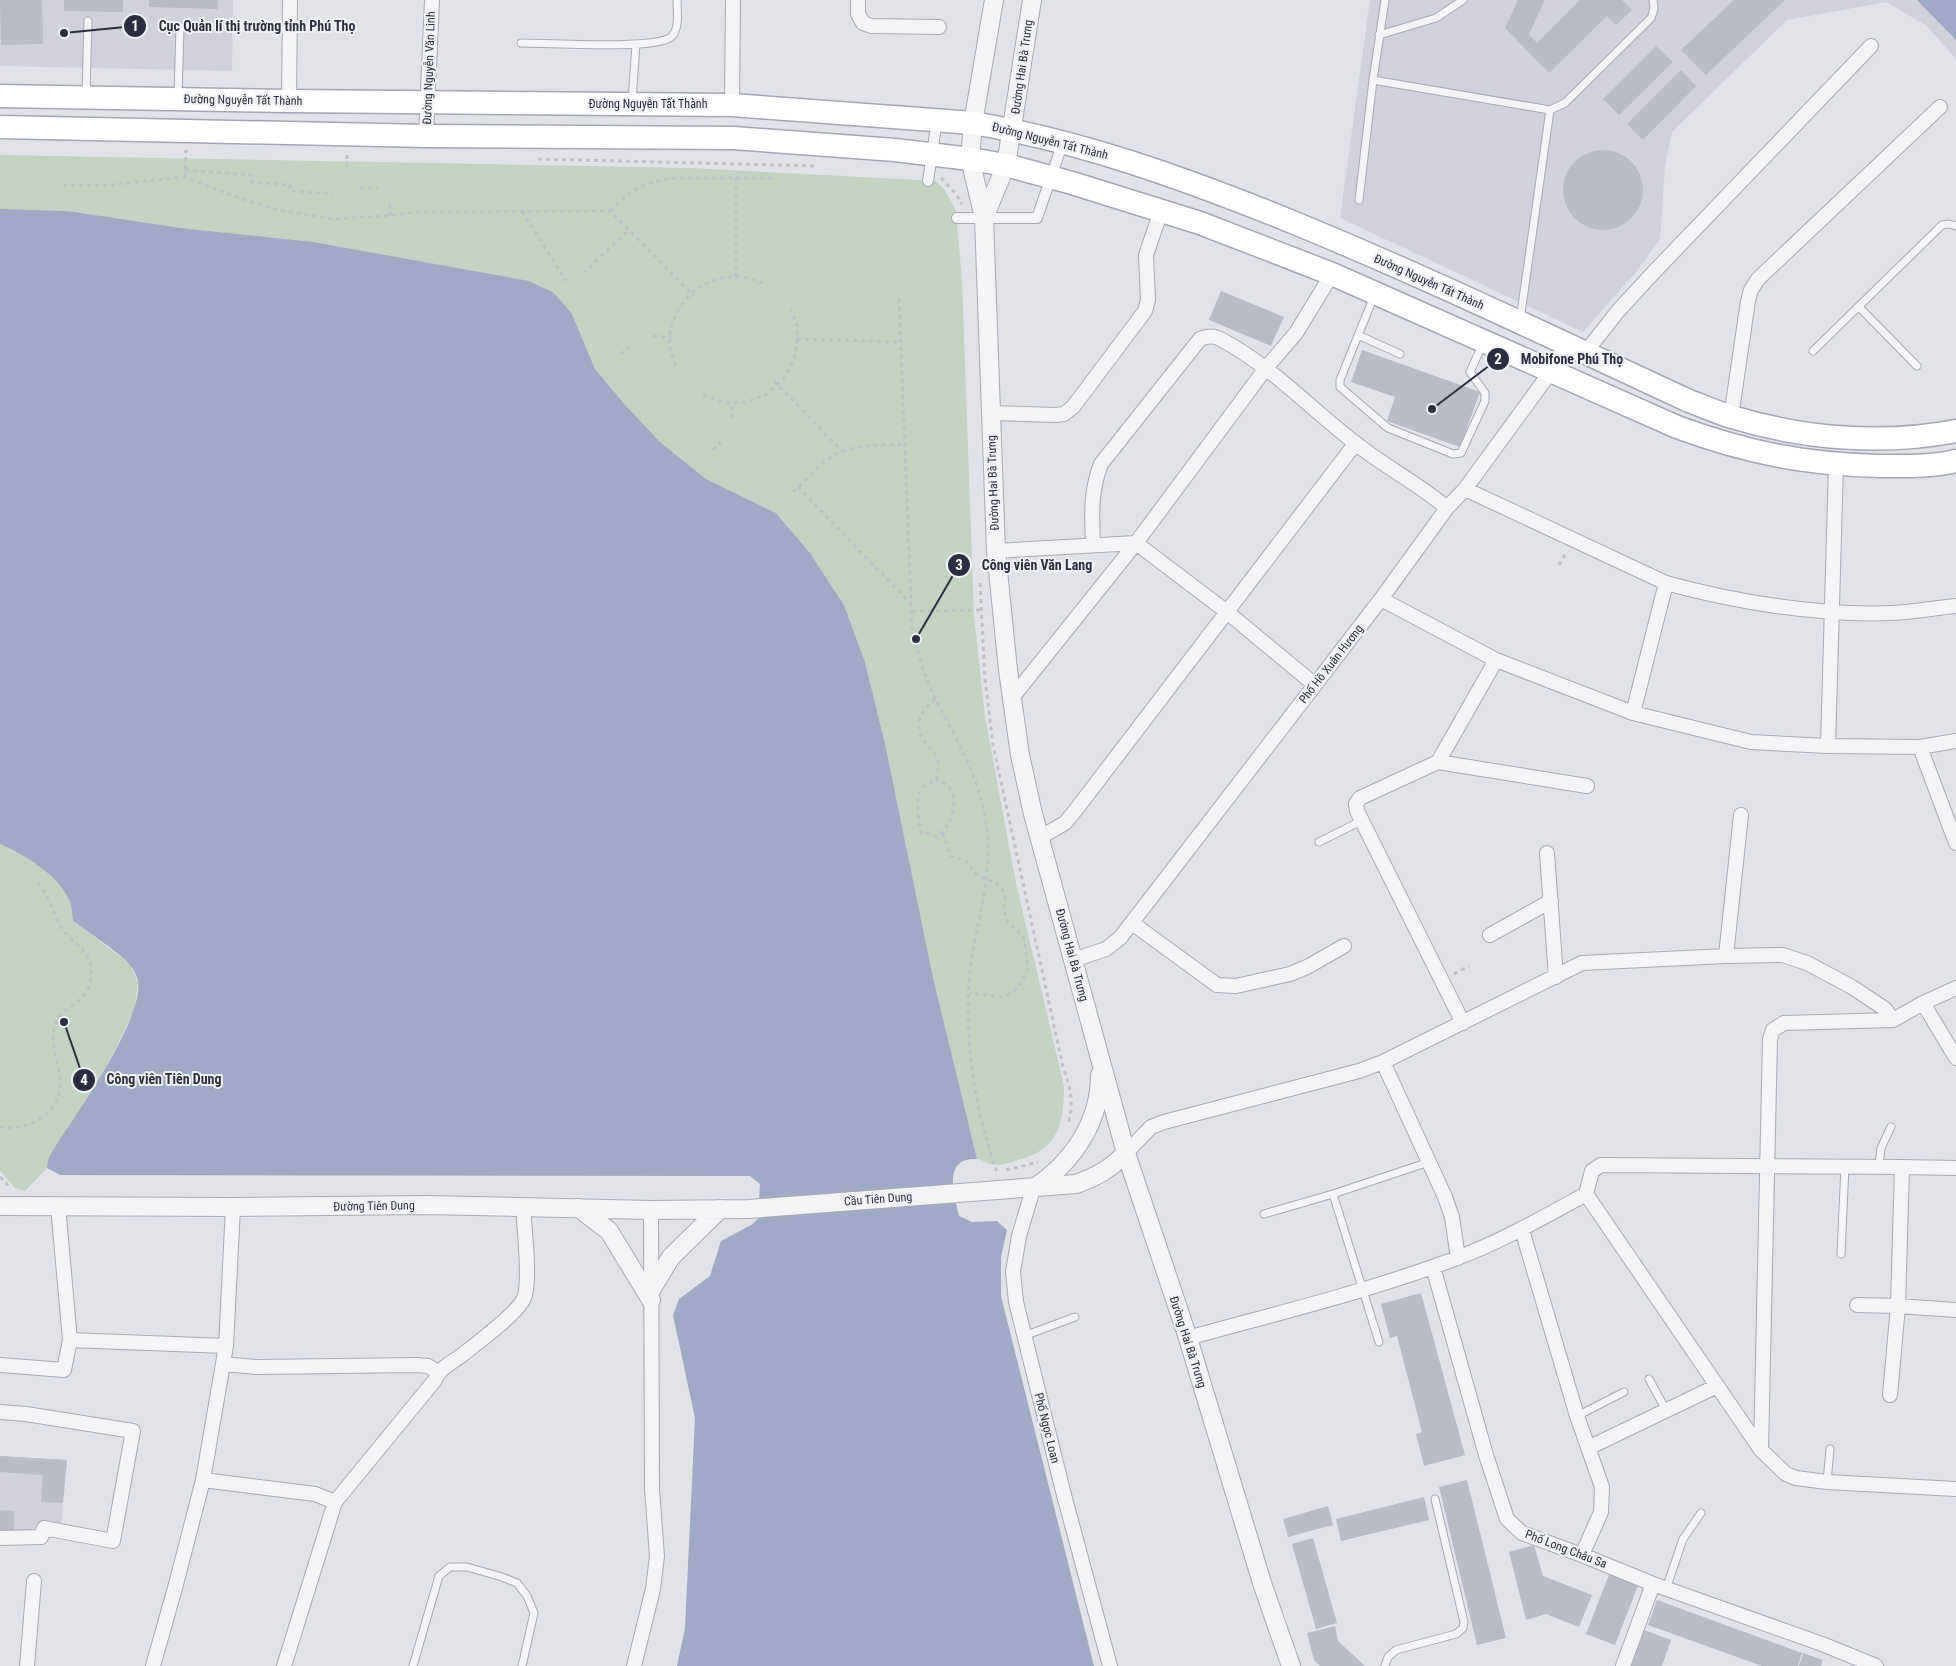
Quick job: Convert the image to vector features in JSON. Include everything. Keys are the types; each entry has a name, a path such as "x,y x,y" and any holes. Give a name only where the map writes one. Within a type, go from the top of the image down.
{"main road":[{"name":"Đường Nguyễn Tất Thành","path":"0,96 732,105 974,123 1063,142 1120,158 1210,189 1348,245 1689,401 1731,417 1774,428 1839,438 1896,438 1956,431"},
{"path":"0,127 426,136 733,138 932,153 970,159 1051,177 1161,211 1332,274 1552,370 1677,428 1722,444 1758,453 1836,465 1923,465 1956,461"}],"street":[{"path":"289,101 290,0"},
{"name":"Đường Nguyễn Văn Linh","path":"426,136 432,0"},
{"path":"732,105 733,0"},
{"path":"858,0 858,14 863,23 871,26 939,27"},
{"name":"Đường Hai Bà Trưng","path":"994,0 970,159 984,218 996,551 1012,698 1024,774 1039,838 1126,1153 1188,1338 1262,1583 1291,1666"},
{"name":"Đường Hai Bà Trưng","path":"984,218 1006,166 1032,0"},
{"name":"Phố Hồ Xuân Hương","path":"1073,960 1106,950 1120,938 1381,599 1447,508 1465,489 1552,370 1618,311 1871,46"},
{"path":"1731,417 1751,290 1758,280 1940,107"},
{"path":"928,181 938,120"},
{"path":"957,218 1037,218 1063,142"},
{"path":"990,412 1056,415 1064,414 1073,407 1145,311 1148,300 1146,254 1161,211"},
{"path":"1012,698 1136,542 1266,368 1296,333 1332,274"},
{"path":"1093,545 1092,497 1094,482 1101,464 1200,339 1209,336 1220,338 1266,368 1355,444 1431,494 1447,508"},
{"path":"1039,838 1065,823 1355,444"},
{"path":"1828,746 1836,465"},
{"path":"1465,489 1666,583 1700,593 1749,602 1833,612 1892,613 1956,606"},
{"path":"996,551 1136,542 1226,612 1314,685"},
{"path":"1633,713 1666,583"},
{"path":"1381,599 1496,660 1633,713 1751,742 1828,746 1920,747 1956,741"},
{"path":"1438,762 1496,660"},
{"path":"1920,747 1956,843"},
{"path":"1463,1023 1361,821 1356,804 1360,798 1438,762 1587,786"},
{"path":"1726,956 1741,815"},
{"path":"1547,853 1556,977"},
{"path":"1490,935 1551,901"},
{"path":"1132,923 1217,985 1225,987 1290,974 1307,967 1344,946"},
{"path":"1033,1189 1076,1184 1091,1179 1111,1168 1151,1127 1164,1122 1359,1071 1383,1062 1582,963 1784,955 1807,963 1852,987 1885,1009 1894,1020"},
{"path":"1761,1450 1770,1039 1774,1030 1784,1022 1894,1020 1923,1003 1956,988"},
{"path":"1923,1003 1956,1058"},
{"path":"1033,1189 1069,1158 1084,1137 1095,1113 1100,1090 1100,1064 1096,1045"},
{"path":"1383,1062 1448,1204 1452,1217 1458,1258"},
{"path":"1188,1338 1363,1289 1458,1258 1522,1230 1586,1194 1592,1172 1601,1166 1902,1166 1956,1168"},
{"path":"1890,1395 1898,1306 1902,1166"},
{"name":"Cầu Tiên Dung","path":"749,1209 1008,1189 1033,1189"},
{"name":"Phố Ngọc Loan","path":"1033,1189 1019,1236 1013,1272 1016,1302 1064,1495 1110,1666"},
{"path":"1586,1194 1761,1450 1786,1474 1796,1478 1827,1482 1956,1489"},
{"name":"Đường Tiên Dung","path":"0,1206 233,1208 427,1205 651,1210 749,1209"},
{"path":"0,1365 64,1370 70,1340 58,1206"},
{"path":"284,1666 335,1502 435,1380 438,1372 497,1327 524,1299 527,1286 523,1206"},
{"path":"153,1666 203,1480 226,1346 233,1208"},
{"path":"579,1208 609,1230 651,1295"},
{"path":"651,1295 671,1257 720,1209"},
{"path":"634,1666 652,1589 656,1556 652,1489 651,1210"},
{"path":"1522,1230 1576,1416 1602,1487 1601,1512 1582,1554"},
{"name":"Phố Long Châu Sa","path":"1432,1267 1486,1455 1507,1519 1522,1533 1582,1554 1659,1586 1822,1644 1876,1666"},
{"path":"1857,1305 1956,1310"},
{"path":"70,1340 226,1346"},
{"path":"223,1364 257,1367 417,1365 428,1366 438,1372"},
{"path":"1588,1448 1717,1386"},
{"path":"0,1412 26,1414 133,1431 113,1541 44,1528 41,1537 0,1538"},
{"path":"203,1480 316,1494 335,1502"},
{"path":"27,1666 34,1581"},
{"path":"1623,1666 1659,1586"}],"lane":[{"path":"521,43 636,44 663,41 672,37 676,28 677,0"},
{"path":"1359,200 1373,80 1385,0"},
{"path":"1380,35 1436,18 1463,0"},
{"path":"1373,80 1550,110 1565,103 1651,18 1654,9 1653,0"},
{"path":"86,98 88,21"},
{"path":"178,99 180,27"},
{"path":"632,104 636,44"},
{"path":"1520,323 1550,110"},
{"path":"1813,351 1942,225 1956,226"},
{"path":"1375,294 1340,380 1340,386 1388,428 1453,454 1461,453 1485,401 1485,393 1470,372 1484,341"},
{"path":"1859,307 1917,366"},
{"path":"1358,335 1400,354"},
{"path":"1319,842 1361,821"},
{"path":"1879,1166 1881,1148 1892,1127"},
{"path":"1264,1214 1333,1194 1428,1162"},
{"path":"1841,1254 1845,1166"},
{"path":"1333,1194 1379,1342"},
{"path":"1024,1336 1075,1317"},
{"path":"1649,1378 1666,1410"},
{"path":"1576,1416 1624,1392"},
{"path":"1827,1482 1830,1449"},
{"path":"1385,1666 1388,1657 1396,1650 1456,1634 1463,1628 1464,1622 1435,1499"},
{"path":"1659,1586 1683,1539 1701,1513"},
{"path":"413,1666 439,1576 450,1567 467,1567 502,1577 516,1583 527,1596 534,1612 522,1666"}],"path":[{"path":"185,177 186,148"},
{"path":"347,153 347,168"},
{"path":"185,170 251,175 251,182 290,185 290,191 333,194"},
{"path":"63,185 110,185 185,177 236,197 278,210 333,219 390,216 415,212 610,210 627,194 637,188 662,180 675,178 774,178"},
{"path":"736,178 736,277"},
{"path":"360,188 378,188"},
{"path":"390,203 390,216"},
{"path":"610,210 692,294"},
{"path":"522,211 566,281"},
{"path":"584,273 629,230"},
{"path":"676,366 670,347 671,327 679,308 692,294 710,281 729,276 749,278 766,284"},
{"path":"898,299 912,628 918,657 936,699 966,756 980,794 987,830 989,869 974,946 970,993 970,1051 980,1118 997,1172"},
{"path":"703,395 726,403 747,402 767,394 778,384 794,360 797,325 791,310"},
{"path":"653,336 671,336"},
{"path":"797,339 901,342"},
{"path":"621,354 629,347"},
{"path":"774,381 842,451"},
{"path":"732,403 732,418"},
{"path":"713,450 721,442"},
{"path":"793,492 827,460 842,451 856,447 905,444"},
{"path":"798,488 911,604"},
{"path":"912,611 981,610"},
{"path":"936,699 924,708 919,717 920,732 926,745 934,753 938,761 936,780"},
{"path":"936,780 943,781 952,792 954,802 951,817 943,833 936,837 928,833 922,834 918,795 923,787 936,780"},
{"path":"943,833 950,856 970,863 972,870 977,876 987,879 1002,888 1005,896 1004,909 1007,921 1024,938 1028,968 1022,981 1014,991 1004,996 970,993"},
{"path":"0,1127 10,1129 28,1126 40,1120 49,1112 57,1099 60,1081 54,1055 56,1022 87,992 91,978 91,965 85,953 63,930 42,887 36,882"}],"shaded area":[{"path":"0,0 233,0 232,71 0,66"},
{"path":"1370,0 1956,0 1956,59 1927,26 1886,2 1787,20 1672,132 1665,166 1660,239 1636,272 1583,332 1340,218"},
{"path":"0,1456 67,1460 61,1524 40,1522 36,1532 0,1534"}],"green space":[{"path":"0,155 693,168 936,181 945,190 956,211 962,280 974,616 985,717 1016,883 1064,1086 1064,1100 1060,1123 1056,1134 1050,1142 1042,1150 1031,1156 1004,1164 993,1165 977,1159 932,973 886,748 865,662 844,605 810,553 776,513 706,479 660,442 627,407 595,369 572,314 188,229 68,211 0,209"},
{"path":"0,844 30,860 50,875 65,892 70,902 73,921 130,964 138,983 135,1008 99,1081 48,1160 47,1168 25,1191 15,1188 0,1171"}],"water":[{"path":"1917,0 1956,0 1956,40"},
{"path":"0,209 68,211 188,229 313,242 529,281 554,293 572,314 595,369 660,442 706,479 776,513 810,553 844,605 865,662 886,748 932,973 977,1159 966,1160 959,1164 955,1171 953,1188 959,1216 972,1222 997,1221 1007,1230 1001,1257 1001,1296 1094,1666 677,1666 685,1628 695,1418 673,1315 679,1299 710,1276 721,1241 751,1225 758,1219 760,1184 750,1176 60,1175 47,1168 48,1160 53,1150 91,1093 119,1043 137,999 138,982 134,971 126,960 73,921 72,909 65,892 50,875 30,860 0,844"}],"building":[{"path":"0,0 42,0 43,44 1,45"},
{"path":"64,0 123,0 123,12 64,11"},
{"path":"149,0 218,0 218,9 149,7"},
{"path":"1518,0 1545,0 1529,34 1537,43 1578,0 1622,0 1632,10 1616,25 1607,16 1549,73 1505,28"},
{"path":"1734,0 1785,0 1706,75 1681,50"},
{"path":"1656,46 1673,62 1619,115 1603,99"},
{"path":"1681,70 1696,86 1643,140 1627,124"},
{"path":"1603,150 1618,153 1631,162 1640,175 1643,190 1640,205 1631,218 1618,227 1603,230 1588,227 1575,218 1566,205 1563,190 1566,175 1575,162 1588,153"},
{"path":"1221,291 1284,317 1271,346 1209,320"},
{"path":"1362,350 1480,392 1460,447 1387,421 1395,397 1351,382"},
{"path":"1421,1293 1465,1455 1424,1466 1416,1434 1422,1432 1397,1336 1390,1338 1381,1304"},
{"path":"0,1456 67,1460 63,1503 41,1502 43,1475 0,1472"},
{"path":"1467,1480 1506,1638 1477,1645 1439,1487"},
{"path":"1424,1497 1429,1520 1341,1541 1336,1519"},
{"path":"1328,1506 1333,1525 1288,1537 1283,1519"},
{"path":"0,1510 14,1511 14,1535 0,1534"},
{"path":"1313,1538 1337,1623 1316,1629 1292,1544"},
{"path":"1534,1545 1543,1576 1592,1595 1579,1627 1546,1614 1526,1620 1509,1552"},
{"path":"1610,1572 1639,1583 1615,1645 1586,1634"},
{"path":"1657,1600 1802,1653 1798,1666 1762,1666 1648,1625"},
{"path":"1335,1626 1338,1641 1365,1666 1320,1666 1314,1660 1307,1633"},
{"path":"1644,1630 1671,1640 1662,1666 1631,1666"},
{"path":"1803,1653 1823,1660 1821,1666 1799,1666"}],"place":[{"name":"Cục Quản lí thị trường tỉnh Phú Thọ","path":"64,33"},
{"name":"Mobifone Phú Thọ","path":"1432,409"},
{"name":"Công viên Văn Lang","path":"916,639"},
{"name":"Công viên Tiên Dung","path":"64,1022"}]}
